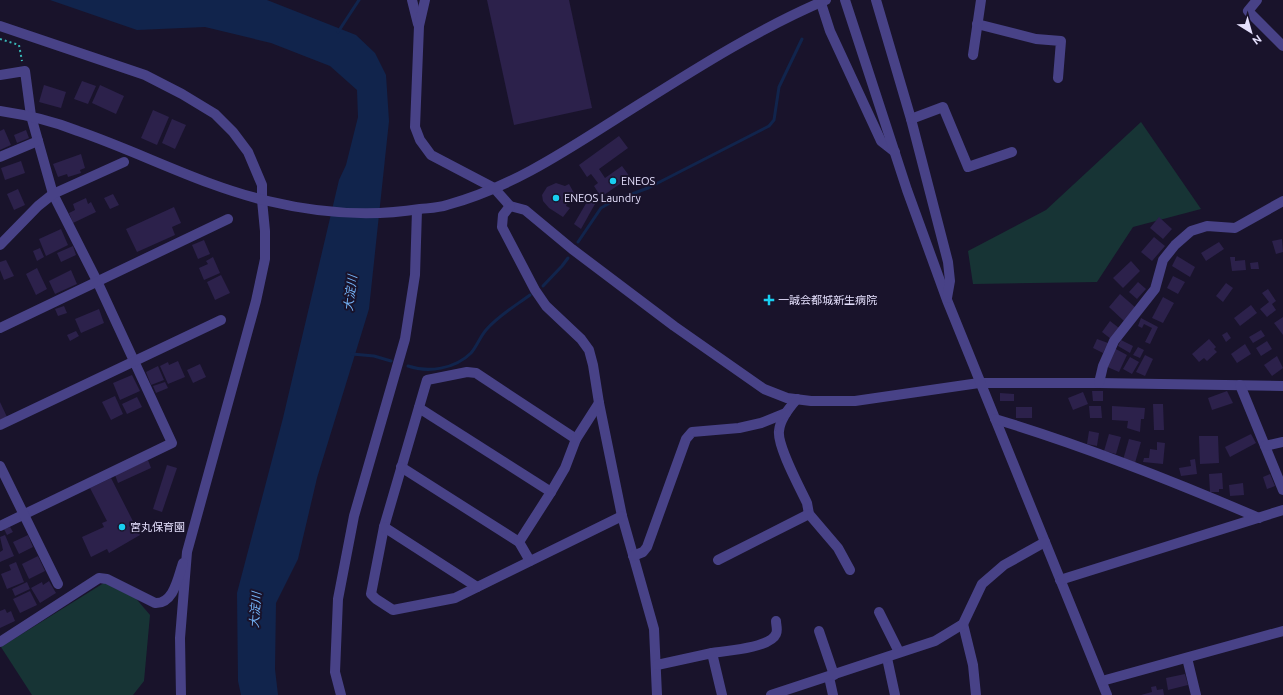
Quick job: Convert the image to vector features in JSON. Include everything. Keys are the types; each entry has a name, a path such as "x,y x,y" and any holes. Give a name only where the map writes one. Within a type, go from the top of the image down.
{"street":[{"path":"412,0 419,26"},
{"path":"425,0 419,26 415,127 420,140 431,155 494,188 510,206 526,210 572,249 674,326 764,388 787,398 797,400 855,401 979,383 1099,382 1283,386"},
{"path":"845,0 895,152 947,300 979,383 1102,681 1105,694"},
{"path":"876,0 911,119 948,262 950,281 947,300"},
{"path":"973,55 981,0"},
{"path":"1257,0 1248,12 1283,46"},
{"path":"0,111 31,116 77,130 229,190 265,201 311,210 341,213 385,213 413,211 445,206 494,188 556,157 715,56 822,1 830,31 881,141 895,152"},
{"path":"977,24 1036,39 1061,41 1058,78"},
{"path":"0,26 145,75 182,94 215,114 233,132 248,152 262,185 265,201 264,266 256,301 187,552 170,597 160,604 155,604 107,579 99,578 0,642"},
{"path":"0,75 24,71 31,116 53,194 97,281 172,443 0,526"},
{"path":"911,119 942,107 968,167 1012,152"},
{"path":"0,157 38,141"},
{"path":"0,245 38,206 53,194 124,162"},
{"path":"1099,382 1103,366 1114,341 1155,289 1163,260 1175,245 1191,231 1207,226 1235,228 1283,200"},
{"path":"510,206 503,216 502,227 535,290 546,306 581,339 588,350 593,365 599,403 622,516 654,629 657,665 657,695"},
{"path":"341,695 335,672 338,599 354,516 405,339 415,275 413,211"},
{"path":"0,328 228,219"},
{"path":"0,425 221,320"},
{"path":"576,439 476,373 467,372 427,380 384,527 371,594 393,610 455,598 622,516"},
{"path":"1240,385 1283,490"},
{"path":"797,400 786,413 779,431 780,442 807,503 809,514 838,548 850,570"},
{"path":"519,542 565,468 576,439 599,403"},
{"path":"419,408 551,492"},
{"path":"633,556 643,552 647,547 686,439 692,432 740,428 761,423 786,413"},
{"path":"995,419 1046,434 1208,496 1259,518"},
{"path":"1265,446 1283,442"},
{"path":"0,466 58,584"},
{"path":"401,467 519,542 530,561"},
{"path":"1060,580 1283,510"},
{"path":"718,560 809,514"},
{"path":"384,527 477,587"},
{"path":"771,695 887,658 899,652 919,648 935,642 963,624 982,584 1004,565 1045,542"},
{"path":"181,695 180,638 187,552"},
{"path":"880,612 899,652"},
{"path":"657,665 763,644 773,639 777,632 776,621"},
{"path":"963,624 973,666 976,695"},
{"path":"819,631 831,676 833,695"},
{"path":"1102,681 1283,631"},
{"path":"712,653 722,695"},
{"path":"887,658 895,695"},
{"path":"1187,658 1196,695"}],"path":[{"path":"0,39 19,45 24,71"}],"green space":[{"path":"1141,122 1201,209 1133,227 1097,282 973,284 968,251 1046,210"},
{"path":"107,581 133,595 150,615 144,681 133,695 32,695 1,647"}],"water":[{"name":"大淀川","path":"50,0 267,0 356,35 375,53 386,75 389,121 369,309 317,478 298,559 276,603 275,669 278,695 241,695 238,681 237,593 283,418 339,180 346,165 358,117 357,90 330,66 271,43 205,27 137,30"}],"building":[{"path":"487,0 569,0 592,108 514,125"},
{"path":"82,81 96,86 88,104 74,99"},
{"path":"44,85 66,92 61,108 39,102"},
{"path":"100,85 124,96 116,114 92,103"},
{"path":"153,110 169,117 157,145 141,138"},
{"path":"172,119 186,125 175,149 162,143"},
{"path":"4,129 11,145 0,150 0,131"},
{"path":"26,130 29,138 17,143 14,135"},
{"path":"619,136 628,148 599,169 605,178 622,166 630,177 601,197 594,186 598,183 591,174 587,177 579,165"},
{"path":"81,154 85,168 80,170 81,173 68,177 67,174 58,177 53,164"},
{"path":"21,161 25,173 5,180 1,168"},
{"name":"ENEOS Laundry","path":"556,183 565,186 569,184 574,193 570,196 566,206 570,208 563,217 549,208 543,201 542,195 547,187"},
{"path":"18,189 25,205 14,210 7,194"},
{"path":"113,194 119,205 110,209 104,198"},
{"path":"86,198 88,204 91,202 96,212 73,223 69,213 75,210 73,204"},
{"path":"588,200 595,204 581,229 574,224"},
{"path":"174,207 181,223 172,227 175,235 137,252 126,229"},
{"path":"1159,217 1172,229 1163,239 1150,228"},
{"path":"61,229 68,245 46,256 39,239"},
{"path":"1154,237 1165,246 1152,261 1141,252"},
{"path":"1282,239 1283,252 1276,254 1272,241"},
{"path":"204,240 210,254 198,259 192,245"},
{"path":"1219,242 1224,249 1206,261 1201,253"},
{"path":"73,246 76,255 61,262 57,253"},
{"path":"40,248 44,257 37,261 33,251"},
{"path":"1177,256 1195,267 1190,277 1172,266"},
{"path":"213,257 220,273 204,280 199,268 208,264 206,261"},
{"path":"1230,257 1235,257 1235,261 1245,260 1246,270 1232,271"},
{"path":"6,260 14,276 4,280 0,270 0,262"},
{"path":"1131,261 1140,271 1123,288 1113,278"},
{"path":"1258,262 1259,269 1251,269 1250,263"},
{"path":"37,268 47,289 36,295 26,274"},
{"path":"71,270 77,284 55,294 49,281"},
{"path":"221,275 230,293 215,300 207,282"},
{"path":"1173,276 1185,282 1178,294 1167,288"},
{"path":"1138,282 1146,289 1137,299 1129,292"},
{"path":"1226,283 1233,288 1223,302 1216,296"},
{"path":"1268,289 1276,301 1272,304 1276,310 1267,317 1260,309 1269,302 1262,293"},
{"path":"1120,294 1136,308 1124,321 1109,307"},
{"path":"1163,297 1174,303 1163,323 1152,318"},
{"path":"1251,305 1257,313 1240,326 1234,318"},
{"path":"64,306 67,313 58,316 55,309"},
{"path":"99,309 104,323 81,333 75,319"},
{"path":"1283,317 1283,335 1274,323"},
{"path":"1141,318 1158,327 1150,344 1145,342 1152,328 1144,324 1142,328 1138,326"},
{"path":"1110,321 1119,328 1111,339 1102,332"},
{"path":"1261,330 1265,336 1253,343 1249,337"},
{"path":"76,331 79,336 70,341 67,335"},
{"path":"1227,332 1231,338 1226,342 1222,335"},
{"path":"1097,339 1108,343 1103,353 1093,348"},
{"path":"1209,339 1216,347 1214,349 1217,352 1207,361 1204,358 1199,362 1192,354"},
{"path":"1121,340 1133,346 1130,353 1118,346"},
{"path":"1267,341 1272,349 1261,356 1256,348"},
{"path":"1245,344 1251,354 1237,363 1231,354"},
{"path":"1138,347 1144,350 1140,358 1133,355"},
{"path":"1114,348 1127,355 1119,372 1105,366"},
{"path":"1145,355 1153,359 1145,376 1136,372"},
{"path":"1277,356 1283,368 1272,376 1264,365"},
{"path":"1130,357 1139,362 1132,374 1123,369"},
{"path":"178,361 185,377 168,384 160,366 168,362 169,365"},
{"path":"200,364 206,377 193,383 187,370"},
{"path":"158,366 164,380 151,385 146,372"},
{"path":"132,375 140,391 120,400 113,383"},
{"path":"165,382 168,388 156,393 153,386"},
{"path":"1092,391 1103,391 1103,401 1093,401"},
{"path":"1227,391 1233,403 1212,410 1208,398"},
{"path":"1083,392 1088,404 1073,410 1068,398"},
{"path":"1000,393 1014,394 1014,401 1000,401"},
{"path":"115,396 123,414 111,420 102,402"},
{"path":"137,397 142,407 127,414 122,404"},
{"path":"0,402 7,417 0,420"},
{"path":"1153,404 1163,404 1164,430 1154,430"},
{"path":"1089,406 1101,406 1102,418 1090,418"},
{"path":"1112,406 1145,408 1144,419 1141,419 1140,432 1127,428 1128,421 1112,420"},
{"path":"1016,407 1032,407 1032,418 1016,418"},
{"path":"1089,431 1099,433 1097,446 1087,444"},
{"path":"1109,434 1121,437 1116,454 1104,451"},
{"path":"1251,434 1256,443 1230,457 1225,447"},
{"path":"1199,436 1218,436 1219,463 1200,464"},
{"path":"1129,439 1141,442 1135,463 1123,460"},
{"path":"1157,442 1165,443 1163,464 1143,462 1144,458 1149,458 1150,449 1157,450"},
{"path":"1195,459 1197,474 1181,476 1179,468 1191,466 1190,460"},
{"path":"148,460 151,468 118,483 115,475"},
{"path":"167,465 177,468 162,512 153,509"},
{"path":"1222,473 1223,489 1219,489 1219,492 1210,492 1209,474"},
{"path":"1270,474 1275,486 1267,489 1263,477"},
{"path":"111,478 140,535 109,553 107,549 91,557 82,537 104,527 102,523 107,521 90,488"},
{"path":"1243,483 1244,495 1230,496 1229,485"},
{"path":"10,527 13,532 7,535 4,529"},
{"path":"5,535 14,556 0,562 0,552 3,550 0,537"},
{"path":"28,535 33,547 19,554 13,542"},
{"path":"38,556 45,571 29,579 22,564"},
{"path":"16,562 24,582 7,589 1,574 11,570 9,565"},
{"path":"49,581 56,593 40,603 31,588 42,582 43,585"},
{"path":"27,582 30,589 15,596 12,589"},
{"path":"30,591 37,605 20,613 13,599"},
{"path":"5,609 7,613 11,611 15,621 0,628 0,611"},
{"path":"1185,674 1188,685 1168,690 1166,678"},
{"path":"1156,686 1157,690 1163,689 1164,695 1141,695 1152,692 1151,687"}],"waterway":[{"path":"338,32 359,0"},
{"path":"578,242 601,208 613,201 648,188 769,126 774,120 779,87 802,39"},
{"path":"543,286 568,258"},
{"path":"408,366 433,369 457,363 471,353 484,333 496,320 530,295"},
{"path":"352,354 374,356 391,361"}],"place":[{"name":"ENEOS","path":"613,181"},
{"name":"ENEOS Laundry","path":"556,198"},
{"name":"一誠会都城新生病院","path":"769,300"},
{"name":"宮丸保育園","path":"122,527"}]}
